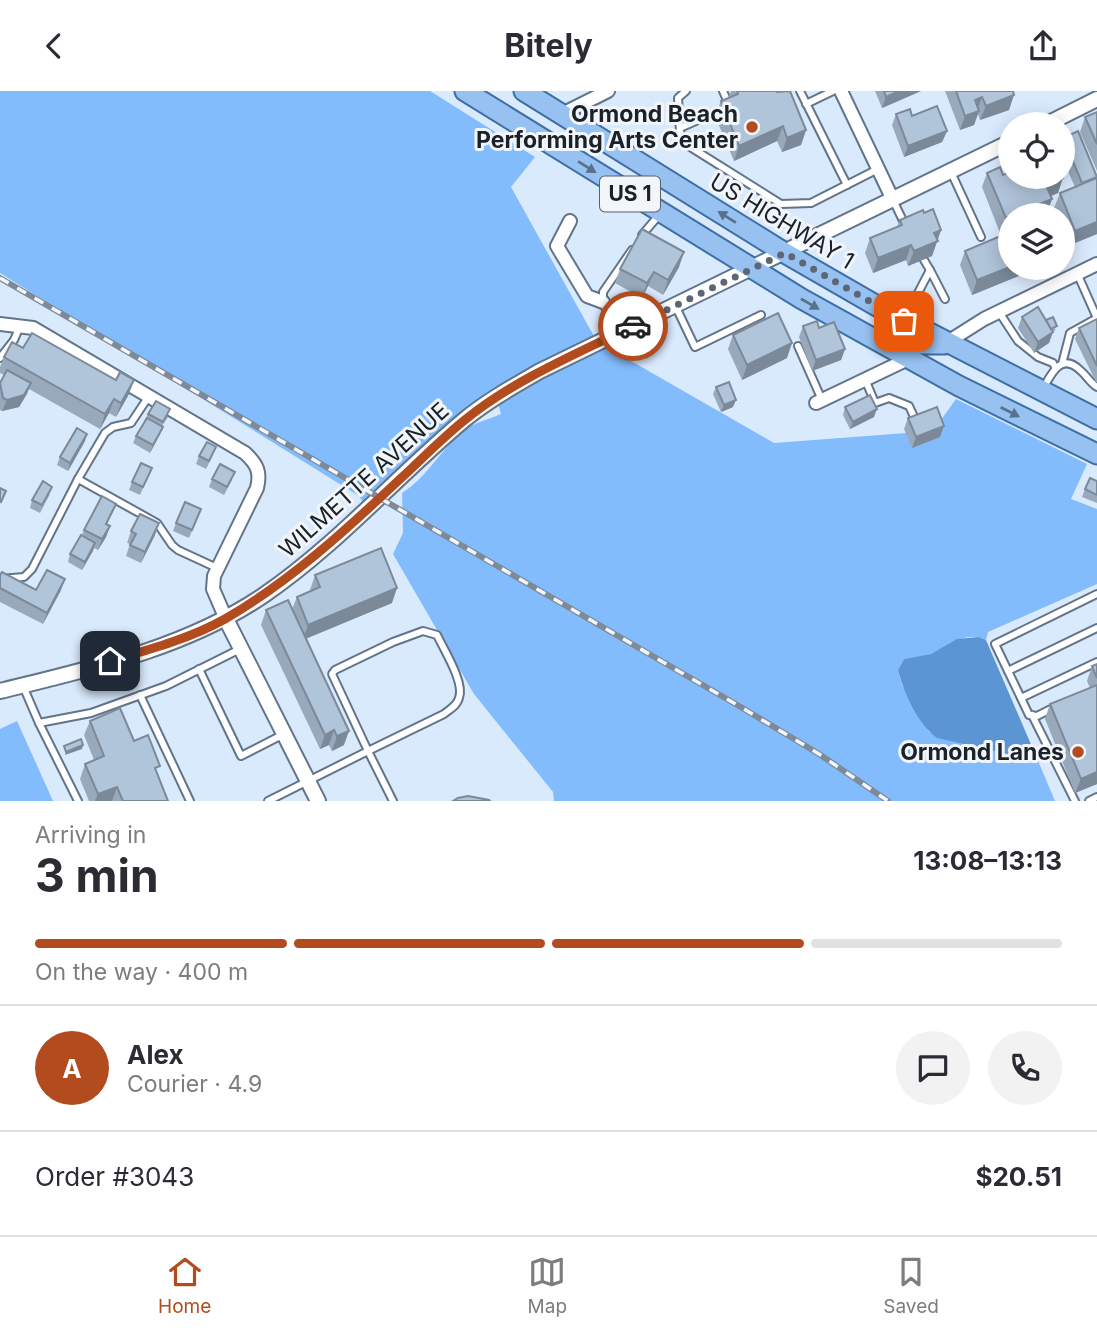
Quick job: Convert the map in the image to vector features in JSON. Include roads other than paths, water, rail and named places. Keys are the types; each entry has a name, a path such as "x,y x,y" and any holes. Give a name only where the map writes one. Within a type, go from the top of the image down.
{"main road":[{"name":"US 1","path":"465,91 751,269 869,337 1091,450"},
{"name":"US HIGHWAY 1","path":"524,91 785,253 946,344 1097,419"},
{"path":"509,118 540,125 550,123 562,114"},
{"path":"869,337 906,344 946,344"},
{"path":"908,359 942,355 980,361"}],"street":[{"path":"562,114 608,91"},
{"path":"841,91 893,200"},
{"path":"1072,112 1097,100"},
{"name":"WILMETTE AVENUE","path":"0,691 163,645 226,619 300,568 464,420 540,371 998,148"},
{"path":"570,221 557,246 587,296 603,302"},
{"path":"946,344 998,312 1097,264"},
{"path":"0,324 33,328 246,453 256,464 259,473 257,488 217,568 213,589 240,649 318,801"},
{"path":"819,401 908,359"}],"lane":[{"path":"686,91 678,98 680,130 687,145 781,204 811,203 878,169"},
{"path":"680,130 729,107 723,91"},
{"path":"800,91 847,185"},
{"path":"806,104 832,91"},
{"path":"951,171 981,237"},
{"path":"893,200 907,230"},
{"path":"616,334 603,302 603,292 612,275 661,213"},
{"path":"924,260 945,299"},
{"path":"904,321 930,270"},
{"path":"1062,364 1070,333 1097,318 1077,273"},
{"path":"675,305 695,347 761,315"},
{"path":"998,312 1018,341 1038,357 1054,363 1055,367"},
{"path":"0,358 14,340 20,326"},
{"path":"798,346 819,401"},
{"path":"1041,392 1055,367 1062,364 1078,368 1097,387"},
{"path":"865,379 876,403 890,398 909,406 916,421"},
{"path":"0,579 24,577 32,569 105,433 113,427 131,423 149,397"},
{"path":"78,479 157,523 178,550 217,568"},
{"path":"1058,706 1029,715 995,643 1097,593"},
{"path":"1008,671 1097,628"},
{"path":"268,801 308,782 368,751 433,719 455,706 460,696 460,685 437,635 423,631 347,664 332,674 368,751 393,801"},
{"path":"39,723 91,713 166,686 240,649"},
{"path":"1021,698 1097,662"},
{"path":"199,669 241,756 284,734"},
{"path":"23,686 78,801"},
{"path":"140,695 190,801"},
{"path":"1034,715 1075,801"},
{"path":"1089,801 1097,797"}],"railway":[{"path":"0,278 739,706 819,754 888,801"}],"place":[{"name":"Ormond Beach Performing Arts Center","path":"752,127"},
{"name":"Ormond Lanes","path":"1078,752"}]}
